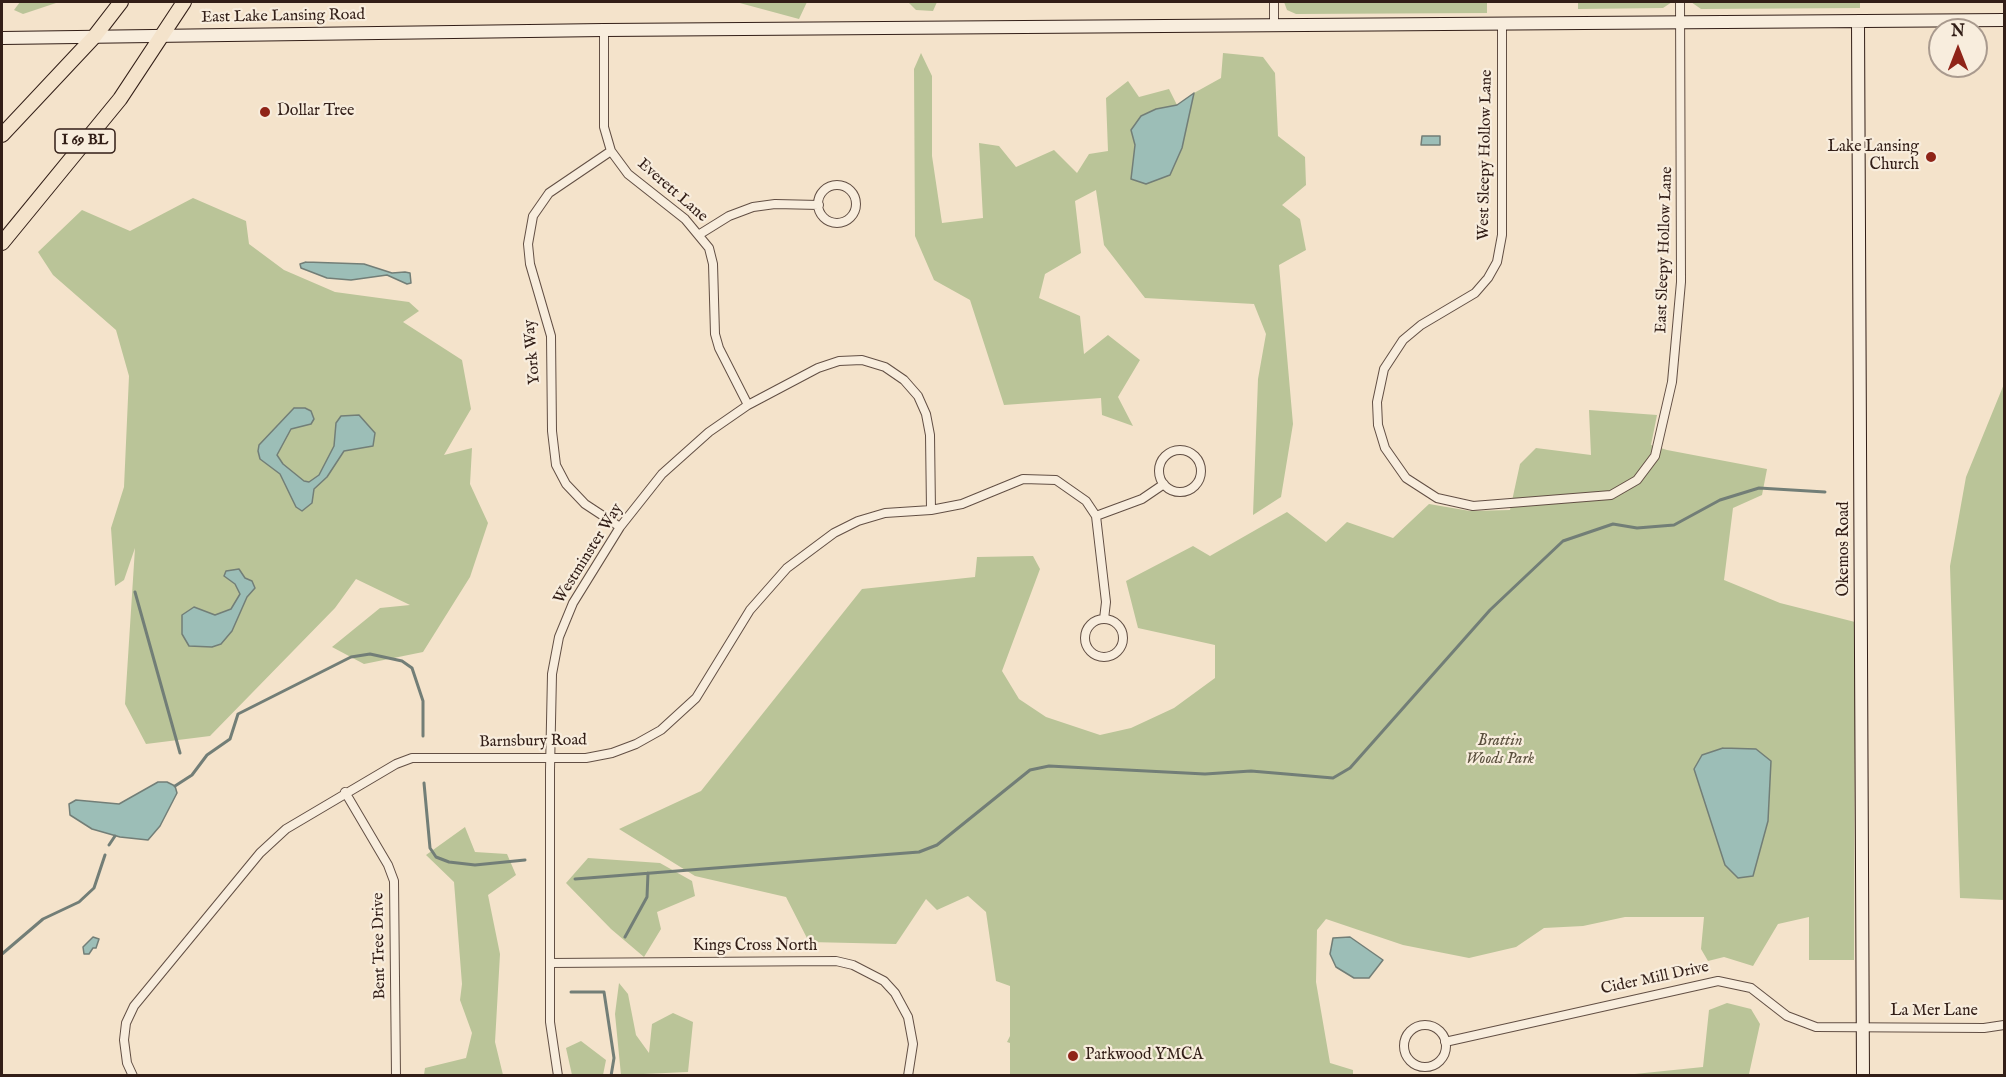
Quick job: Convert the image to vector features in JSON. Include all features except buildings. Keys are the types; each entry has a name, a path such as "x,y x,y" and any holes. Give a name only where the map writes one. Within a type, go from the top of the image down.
{"main road":[{"path":"2,135 94,37 121,2"},
{"name":"I 69 BL","path":"2,243 120,99 184,2"}],"street":[{"path":"1274,2 1274,26"},
{"name":"East Sleepy Hollow Lane","path":"1643,474 1655,456 1665,420 1678,334 1682,238 1682,21 1680,2"},
{"name":"East Lake Lansing Road","path":"2,38 604,30 2004,20"},
{"name":"Okemos Road","path":"1858,21 1863,1076"},
{"name":"West Sleepy Hollow Lane","path":"1502,24 1502,235 1499,253 1488,278 1475,293 1412,332 1390,358 1378,390 1376,413 1381,436 1398,469 1415,486 1437,498 1461,505 1506,505 1601,497 1621,491 1643,474"},
{"name":"Everett Lane","path":"604,30 604,127 611,151 628,174 700,234 709,248 713,264 715,334 719,348 748,405"},
{"name":"York Way","path":"611,151 549,193 533,216 528,244 530,264 548,319 552,430 556,465 566,484 585,504 620,527"},
{"path":"833,186 850,191 856,202 854,214 839,223 822,216 819,205 822,193 833,186"},
{"path":"700,234 729,216 753,207 775,204 819,205"},
{"name":"Westminster Way","path":"558,1076 550,1023 550,696 559,638 573,603 620,527 662,474 684,452 748,405 818,368 839,361 862,360 885,367 904,380 918,396 926,414 930,435 931,510"},
{"path":"1177,450 1191,453 1197,458 1201,471 1193,488 1181,492 1164,484 1159,470 1165,457 1177,450"},
{"name":"Barnsbury Road","path":"133,1076 125,1056 124,1032 129,1014 139,998 260,853 298,820 345,792 396,764 412,758 585,758 612,753 661,730 696,698 750,610 787,568 834,533 858,521 885,513 931,510 962,504 1008,483 1040,478 1056,480 1072,489 1086,501 1096,516"},
{"path":"1104,618 1106,602 1096,516 1142,499 1164,484"},
{"path":"1104,618 1116,622 1124,639 1119,651 1102,658 1087,647 1085,634 1092,623 1104,618"},
{"name":"Bent Tree Drive","path":"345,792 388,865 394,881 396,1076"},
{"name":"Kings Cross North","path":"550,963 836,961 853,964 884,981 895,993 908,1017 913,1044 908,1076"},
{"name":"Cider Mill Drive","path":"1445,1042 1718,981 1751,988 1787,1016 1808,1025 1863,1028"},
{"path":"1425,1025 1438,1030 1445,1042 1444,1055 1440,1061 1427,1067 1414,1064 1405,1054 1404,1040 1412,1029 1418,1026 1425,1025"},
{"name":"La Mer Lane","path":"1863,1028 1984,1028 2004,1025"}],"green space":[{"path":"20,2 59,2 23,14 14,10"},
{"path":"736,2 807,2 799,19"},
{"path":"908,2 937,2 933,11 916,10"},
{"path":"1284,2 1487,2 1487,13 1296,14 1287,10"},
{"path":"1578,2 1672,2 1663,8 1578,9"},
{"path":"1691,2 1860,2 1860,8 1701,9"},
{"path":"921,53 932,76 932,156 942,223 983,218 979,143 999,146 1016,167 1054,150 1077,173 1089,154 1108,151 1106,98 1128,81 1139,97 1169,89 1177,105 1156,109 1141,116 1131,130 1135,145 1131,179 1170,175 1182,148 1194,93 1221,78 1223,53 1263,57 1275,73 1278,136 1305,157 1306,185 1282,205 1300,219 1306,250 1279,265 1293,424 1281,497 1253,515 1258,379 1266,334 1254,304 1145,298 1104,245 1096,190 1075,201 1081,253 1045,274 1039,298 1080,316 1084,354 1108,335 1140,360 1118,397 1133,426 1102,415 1101,398 1004,405 970,300 934,280 915,236 914,69"},
{"path":"193,198 246,221 249,244 284,270 335,292 409,302 419,311 403,322 462,360 471,409 444,455 472,448 470,484 488,523 470,577 423,652 364,664 332,647 380,608 410,605 356,579 335,608 210,736 146,744 125,704 135,548 124,580 115,586 111,528 124,487 129,376 116,330 53,275 38,252 82,210 130,231"},
{"path":"2004,384 2004,900 1960,898 1950,566 1966,477"},
{"name":"Brattin Woods Park","path":"1589,410 1657,415 1651,445 1767,469 1762,495 1733,508 1724,580 1780,603 1855,622 1854,960 1809,960 1809,917 1778,924 1753,966 1724,957 1708,961 1701,949 1704,917 1625,917 1583,926 1544,928 1516,947 1469,958 1403,945 1326,919 1317,930 1316,982 1330,1063 1353,1070 1353,1075 1010,1075 1010,1043 1007,1042 1010,1036 1010,986 996,981 986,912 968,896 937,910 926,899 896,944 809,942 786,897 695,876 619,829 701,791 862,589 975,577 977,557 1033,556 1040,569 1002,671 1019,699 1046,717 1100,735 1131,728 1174,708 1215,678 1215,645 1138,628 1126,581 1193,546 1210,556 1287,512 1326,542 1347,522 1393,538 1429,504 1470,511 1510,510 1520,464 1536,448 1591,455"},
{"path":"465,827 475,852 507,854 516,875 488,895 500,954 495,1042 503,1075 424,1075 425,1068 466,1058 472,1033 460,1000 462,984 454,882 426,855"},
{"path":"588,858 660,863 692,881 695,896 657,912 661,929 644,957 611,929 566,883"},
{"path":"619,983 628,994 636,1035 649,1053 652,1024 673,1013 693,1022 688,1072 621,1075 615,1014"},
{"path":"1727,1003 1751,1009 1760,1024 1749,1074 1752,1075 1625,1075 1703,1067 1709,1010"},
{"path":"581,1041 606,1060 603,1075 572,1075 566,1048"}],"water":[{"path":"1194,93 1182,148 1170,175 1146,184 1131,179 1135,145 1131,130 1141,116 1156,109 1177,105"},
{"path":"1422,136 1440,136 1440,145 1421,145"},
{"path":"306,262 364,264 392,273 410,273 411,283 407,284 387,275 351,280 327,278 301,268 300,264"},
{"path":"294,408 305,408 311,411 314,419 311,424 291,429 277,455 283,464 304,481 309,482 319,475 334,446 336,423 341,416 359,415 375,433 373,446 344,451 327,477 314,489 312,503 302,511 296,507 280,474 260,459 258,451 259,445"},
{"path":"239,569 245,578 252,581 255,588 247,597 232,631 221,644 212,647 189,646 182,634 182,615 194,607 215,615 231,609 240,594 235,584 224,576 226,571"},
{"path":"1723,748 1756,749 1771,761 1768,821 1753,876 1738,878 1725,865 1694,769 1702,755"},
{"path":"158,782 167,782 175,786 177,793 160,826 148,840 120,837 92,829 70,815 69,804 76,800 119,804"},
{"path":"93,937 99,939 96,948 93,948 89,954 84,954 83,947"},
{"path":"1350,937 1383,960 1369,978 1354,978 1336,967 1330,954 1333,938"}],"waterway":[{"path":"575,879 919,852 937,845 1030,770 1049,766 1205,774 1251,771 1333,778 1350,768 1490,610 1563,541 1613,524 1637,528 1674,525 1720,500 1759,488 1825,492"},
{"path":"135,592 180,753"},
{"path":"175,786 192,775 207,755 230,739 238,714 351,657 370,654 402,661 412,668 423,701 423,736"},
{"path":"424,783 430,848 436,857 449,862 475,865 525,860"},
{"path":"109,845 115,836"},
{"path":"2,954 43,919 79,902 94,888 105,855"},
{"path":"625,937 647,897 648,873"},
{"path":"571,992 604,992 614,1058 611,1076"}],"place":[{"name":"Dollar Tree","path":"265,112"},
{"name":"Lake Lansing Church","path":"1931,157"},
{"name":"Parkwood YMCA","path":"1073,1056"}]}
